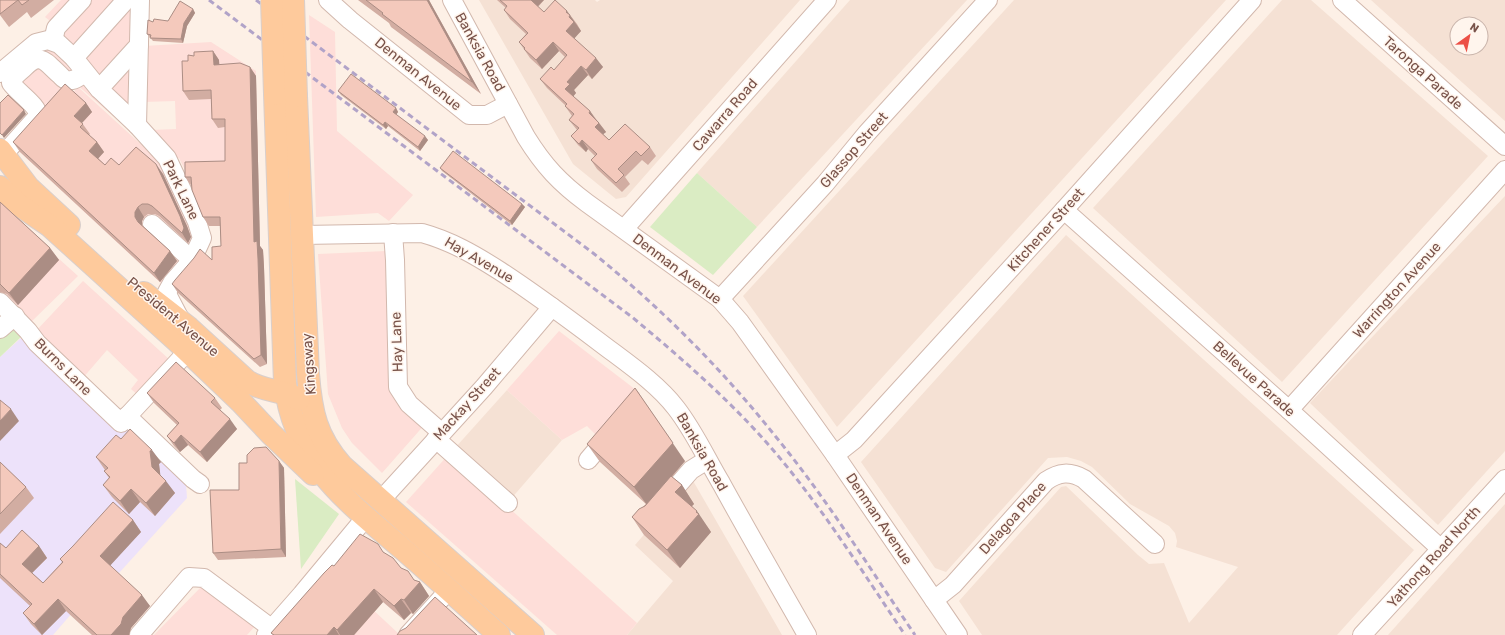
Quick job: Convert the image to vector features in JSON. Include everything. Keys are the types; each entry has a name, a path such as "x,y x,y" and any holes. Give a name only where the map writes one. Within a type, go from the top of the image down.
{"main road":[{"name":"Kingsway","path":"272,0 280,236 288,402 300,438 331,485 499,635"},
{"name":"Kingsway","path":"293,0 308,374 312,407 321,436 342,466 533,635"},
{"name":"President Avenue","path":"2,152 35,194 134,285 182,322 194,345 257,421 301,464 363,515"},
{"name":"President Avenue","path":"0,188 19,205 50,226 194,345 252,384 288,402 312,407"},
{"path":"280,236 302,235"},
{"name":"President Avenue","path":"241,402 259,410 288,402"},
{"path":"363,515 381,500"}],"street":[{"path":"0,73 36,43 48,40 54,41 56,28 82,0"},
{"path":"2,152 38,116 37,110 11,84 16,76 31,61 40,59 64,79 68,80 80,69 126,0"},
{"path":"137,125 140,0"},
{"name":"Denman Avenue","path":"328,0 350,20 469,115 487,115 508,104 537,155 568,189 720,299 740,322 835,455 958,635"},
{"name":"Banksia Road","path":"452,0 508,104"},
{"name":"Cawarra Road","path":"624,229 827,0"},
{"name":"Glassop Street","path":"720,299 825,184 867,133 988,0"},
{"name":"Kitchener Street","path":"835,455 854,440 1064,210 1252,0"},
{"name":"Taronga Parade","path":"1342,0 1505,146"},
{"name":"Park Lane","path":"54,41 59,44 80,69 137,125 167,158 197,222 202,238 192,260 172,283 167,292 168,298 182,322"},
{"path":"99,89 139,45"},
{"name":"Warrington Avenue","path":"1289,410 1505,170"},
{"name":"Bellevue Parade","path":"1064,210 1289,410 1441,549"},
{"path":"152,224 192,260"},
{"name":"Hay Lane","path":"393,233 398,387 409,404 439,436 508,503"},
{"name":"Hay Avenue","path":"302,235 422,233 452,243 480,258 552,307"},
{"name":"Burns Lane","path":"0,302 28,330 37,343 120,423 127,416"},
{"name":"Banksia Road","path":"552,307 653,384 676,407 692,430 707,460 807,635"},
{"name":"Mackay Street","path":"381,500 484,387 552,307"},
{"path":"0,329 15,316"},
{"path":"194,345 127,416 200,484"},
{"path":"641,398 653,384"},
{"path":"588,460 622,421"},
{"path":"650,517 691,470 707,460"},
{"name":"Delagoa Place","path":"934,600 953,585 1046,481 1058,474 1072,474 1084,479 1155,544"},
{"name":"Yathong Road North","path":"1362,635 1505,479"},
{"path":"139,635 189,577 204,578 268,632 302,594 355,528 363,515"},
{"path":"408,635 449,590"}],"shaded area":[{"path":"61,0 150,0 143,7 144,46 211,42 256,71 255,98 226,226 207,226 187,185 186,172 179,158 165,158 151,130 176,129 175,101 144,102 144,122 119,121 76,84 48,115 0,67 50,31 53,23 45,17"},
{"path":"479,0 595,0 597,2 600,0 800,0 626,197 616,199 573,164"},
{"path":"850,0 967,0 757,227 697,173"},
{"path":"1014,0 1226,0 837,427 743,296"},
{"path":"1282,0 1311,0 1488,156 1282,382 1093,208"},
{"path":"1371,0 1505,0 1505,121"},
{"path":"309,15 335,32 337,131 413,195 389,221 378,213 316,217"},
{"path":"78,87 157,159 193,231 190,250 161,283 19,151"},
{"path":"1505,196 1505,451 1438,525 1310,403"},
{"path":"0,206 78,276 29,324 0,296"},
{"path":"1066,235 1414,550 1337,635 982,635 959,601 1061,487 1066,486 1149,564 1164,563 1189,623 1238,567 1176,547 1177,541 1175,533 1169,526 1130,504 1092,467 1081,461 1067,457 1048,458 946,572 935,568 861,462"},
{"path":"386,251 389,378 426,423 382,473 352,443 342,428 328,394 318,254"},
{"path":"83,281 171,361 139,396 131,389 138,380 107,350 82,379 36,331"},
{"path":"559,331 640,393 599,438 587,426 562,440 507,390"},
{"path":"21,338 123,431 129,425 186,484 187,498 119,573 112,567 53,635 0,635 0,357"},
{"path":"507,390 562,440 510,500 455,448"},
{"path":"449,454 637,623 627,635 557,635 406,502"},
{"path":"692,479 782,635 627,635 673,581 635,545"},
{"path":"1505,504 1505,635 1388,635"},
{"path":"341,580 400,635 288,635"},
{"path":"205,583 256,625 247,635 154,635"}],"green space":[{"path":"697,173 757,227 713,275 650,227"},
{"path":"0,315 21,337 0,357"},
{"path":"295,479 339,514 301,569"}],"building":[{"path":"0,0 18,0 0,14"},
{"path":"18,0 29,0 22,5"},
{"path":"366,0 427,0 472,82 382,14 383,13"},
{"path":"500,0 531,0 544,12 555,0 570,15 569,17 574,22 566,31 596,58 586,70 581,66 567,82 570,84 565,89 590,111 589,113 599,123 595,127 609,140 625,124 650,147 641,156 636,151 618,169 624,175 616,183 591,160 597,154 582,140 579,144 571,136 579,128 569,120 574,114 565,106 567,104 540,79 551,67 554,70 567,55 553,42 536,60 519,42 528,33 504,10 507,6"},
{"path":"180,1 193,9 184,23 181,39 150,38 151,35 147,34 148,20 153,22 154,19 168,21"},
{"path":"213,51 214,65 240,63 250,67 254,242 257,241 261,355 254,359 172,284 200,249 212,260 212,247 221,246 220,217 203,217 192,190 191,177 185,177 185,162 225,161 225,119 212,119 211,90 183,91 182,61 188,61 188,55 194,56 194,52"},
{"path":"351,74 396,108 393,112 425,136 418,147 385,122 383,125 338,91"},
{"path":"65,84 86,103 74,116 83,124 80,127 97,142 89,151 105,165 111,158 119,165 136,147 156,164 184,228 182,233 148,204 142,204 138,207 135,212 135,217 138,222 170,251 154,273 13,142"},
{"path":"8,95 24,110 2,135 0,133 0,103"},
{"path":"453,151 522,204 510,221 440,168"},
{"path":"0,202 50,248 9,293 0,284"},
{"path":"176,362 215,398 211,402 230,419 200,452 181,435 174,443 167,436 179,423 147,393"},
{"path":"635,388 673,443 634,487 587,444"},
{"path":"0,400 11,409 0,421"},
{"path":"130,429 152,450 150,451 152,467 166,481 146,503 131,489 120,501 103,485 110,477 104,471 108,468 96,457 116,435 121,439"},
{"path":"266,447 279,461 281,549 213,553 210,490 239,490 239,463 247,463 247,455 254,448"},
{"path":"0,462 26,487 0,514"},
{"path":"671,476 682,485 675,492 699,514 667,550 632,517 639,509 645,506"},
{"path":"113,502 133,520 100,556 142,595 123,617 121,624 111,635 97,635 58,599 34,624 23,613 32,604 0,574 0,543 6,548 22,530 39,546 22,564 43,583 63,562 60,559"},
{"path":"360,534 378,544 383,552 393,558 401,568 408,571 414,580 420,582 404,600 401,599 394,606 374,589 337,630 334,627 327,635 274,635 271,633 324,573 332,565 334,566"},
{"path":"435,597 477,635 397,635 400,631 406,628"}],"railway":[{"path":"209,0 632,317 702,378 751,426 786,465 822,512 905,635"},
{"path":"256,0 593,253 667,317 734,387 795,461 831,509 915,635"}]}
